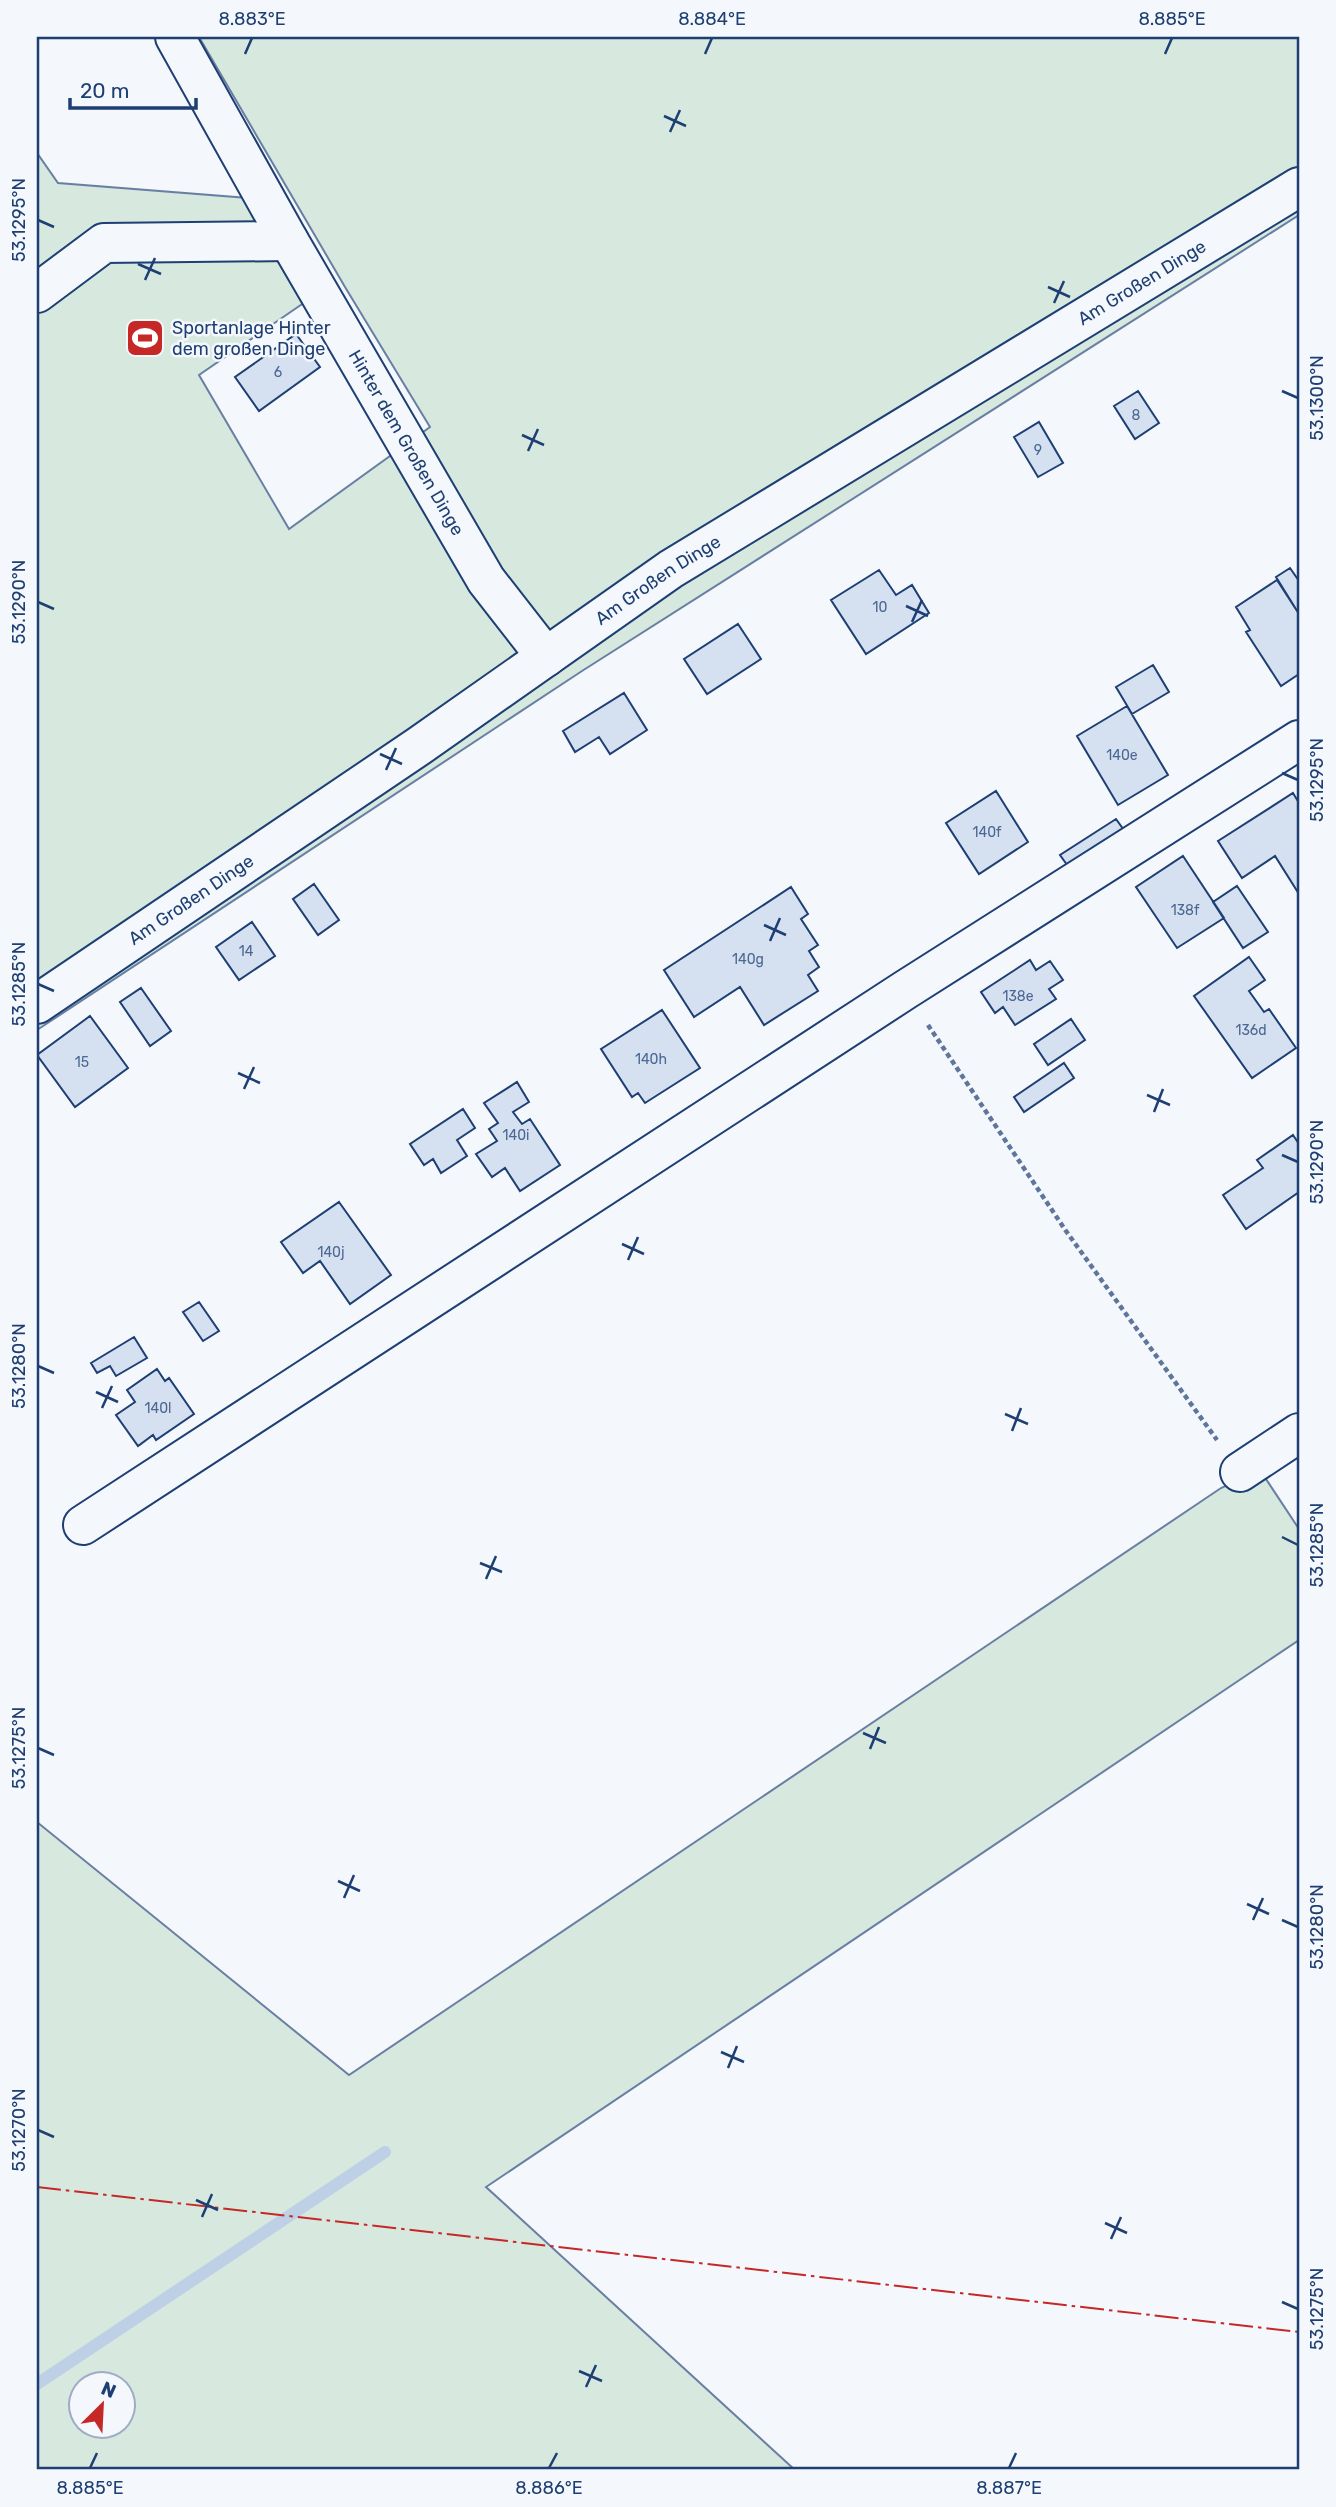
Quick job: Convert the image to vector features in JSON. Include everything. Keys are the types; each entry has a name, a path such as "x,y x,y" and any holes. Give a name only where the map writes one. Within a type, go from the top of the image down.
{"street":[{"name":"Hinter dem Großen Dinge","path":"175,37 289,241 486,580 546,657"},
{"name":"Am Großen Dinge","path":"37,1004 419,746 683,561 1299,187"},
{"path":"37,293 104,243 289,241"},
{"path":"83,1525 905,990 1299,740"},
{"path":"1240,1472 1299,1433"}],"path":[{"path":"905,990 1066,1231 1240,1472"}],"shaded area":[{"path":"199,37 1299,37 1299,215 582,671 37,1030 37,153 58,183 248,198 308,300 199,375 289,529 430,427"},
{"path":"1260,1470 1299,1529 1299,1640 486,2187 795,2470 37,2470 37,1822 349,2075 1221,1488"}],"building":[{"path":"296,334 320,367 259,411 235,377"},
{"path":"1138,391 1159,423 1135,439 1114,406"},
{"path":"1039,422 1063,463 1038,477 1014,437"},
{"path":"1290,568 1299,581 1299,614 1276,577"},
{"path":"879,570 896,595 912,585 929,613 866,654 831,600"},
{"path":"1277,580 1299,614 1299,674 1281,686 1246,632 1250,630 1236,607"},
{"path":"738,624 761,659 707,694 684,659"},
{"path":"1153,665 1169,692 1132,714 1116,687"},
{"path":"624,693 647,730 610,754 599,737 575,752 563,731"},
{"path":"1127,706 1168,775 1118,805 1077,736"},
{"path":"996,791 1028,842 979,874 946,823"},
{"path":"1293,793 1299,803 1299,894 1275,856 1242,878 1218,841"},
{"path":"1116,819 1126,833 1070,869 1060,855"},
{"path":"1183,856 1224,918 1177,948 1136,887"},
{"path":"314,884 339,920 318,935 293,899"},
{"path":"1237,886 1268,932 1243,948 1213,902"},
{"path":"791,887 808,914 801,919 818,945 809,951 819,967 808,975 818,991 764,1025 740,987 694,1017 664,970"},
{"path":"252,922 275,956 239,980 216,947"},
{"path":"1249,957 1265,980 1249,991 1264,1012 1269,1009 1296,1048 1252,1078 1194,996"},
{"path":"1030,960 1036,970 1050,961 1063,980 1049,989 1056,999 1015,1025 1003,1007 995,1013 981,992"},
{"path":"141,988 171,1031 150,1046 120,1002"},
{"path":"662,1010 700,1068 645,1103 638,1093 632,1097 601,1049"},
{"path":"90,1016 128,1068 75,1107 37,1055"},
{"path":"1071,1019 1085,1040 1048,1065 1034,1044"},
{"path":"1064,1063 1074,1078 1024,1112 1014,1097"},
{"path":"517,1082 529,1102 513,1112 522,1124 530,1119 560,1165 520,1191 505,1168 492,1177 476,1154 497,1141 489,1129 498,1123 484,1103"},
{"path":"463,1109 475,1128 457,1140 467,1156 441,1173 433,1159 424,1165 410,1144"},
{"path":"1293,1135 1299,1144 1299,1192 1246,1229 1223,1195 1263,1168 1257,1160"},
{"path":"339,1202 391,1275 350,1304 320,1261 303,1273 281,1242"},
{"path":"199,1302 219,1331 203,1341 183,1312"},
{"path":"134,1337 147,1358 116,1376 110,1366 97,1373 91,1363"},
{"path":"157,1369 165,1381 169,1378 194,1414 156,1440 153,1435 138,1446 116,1415 135,1402 127,1390"}],"waterway":[{"path":"37,2384 385,2152"}],"power":[{"path":"37,2187 1299,2332"}],"place":[{"name":"Sportanlage Hinter dem großen Dinge","path":"145,338"}]}
